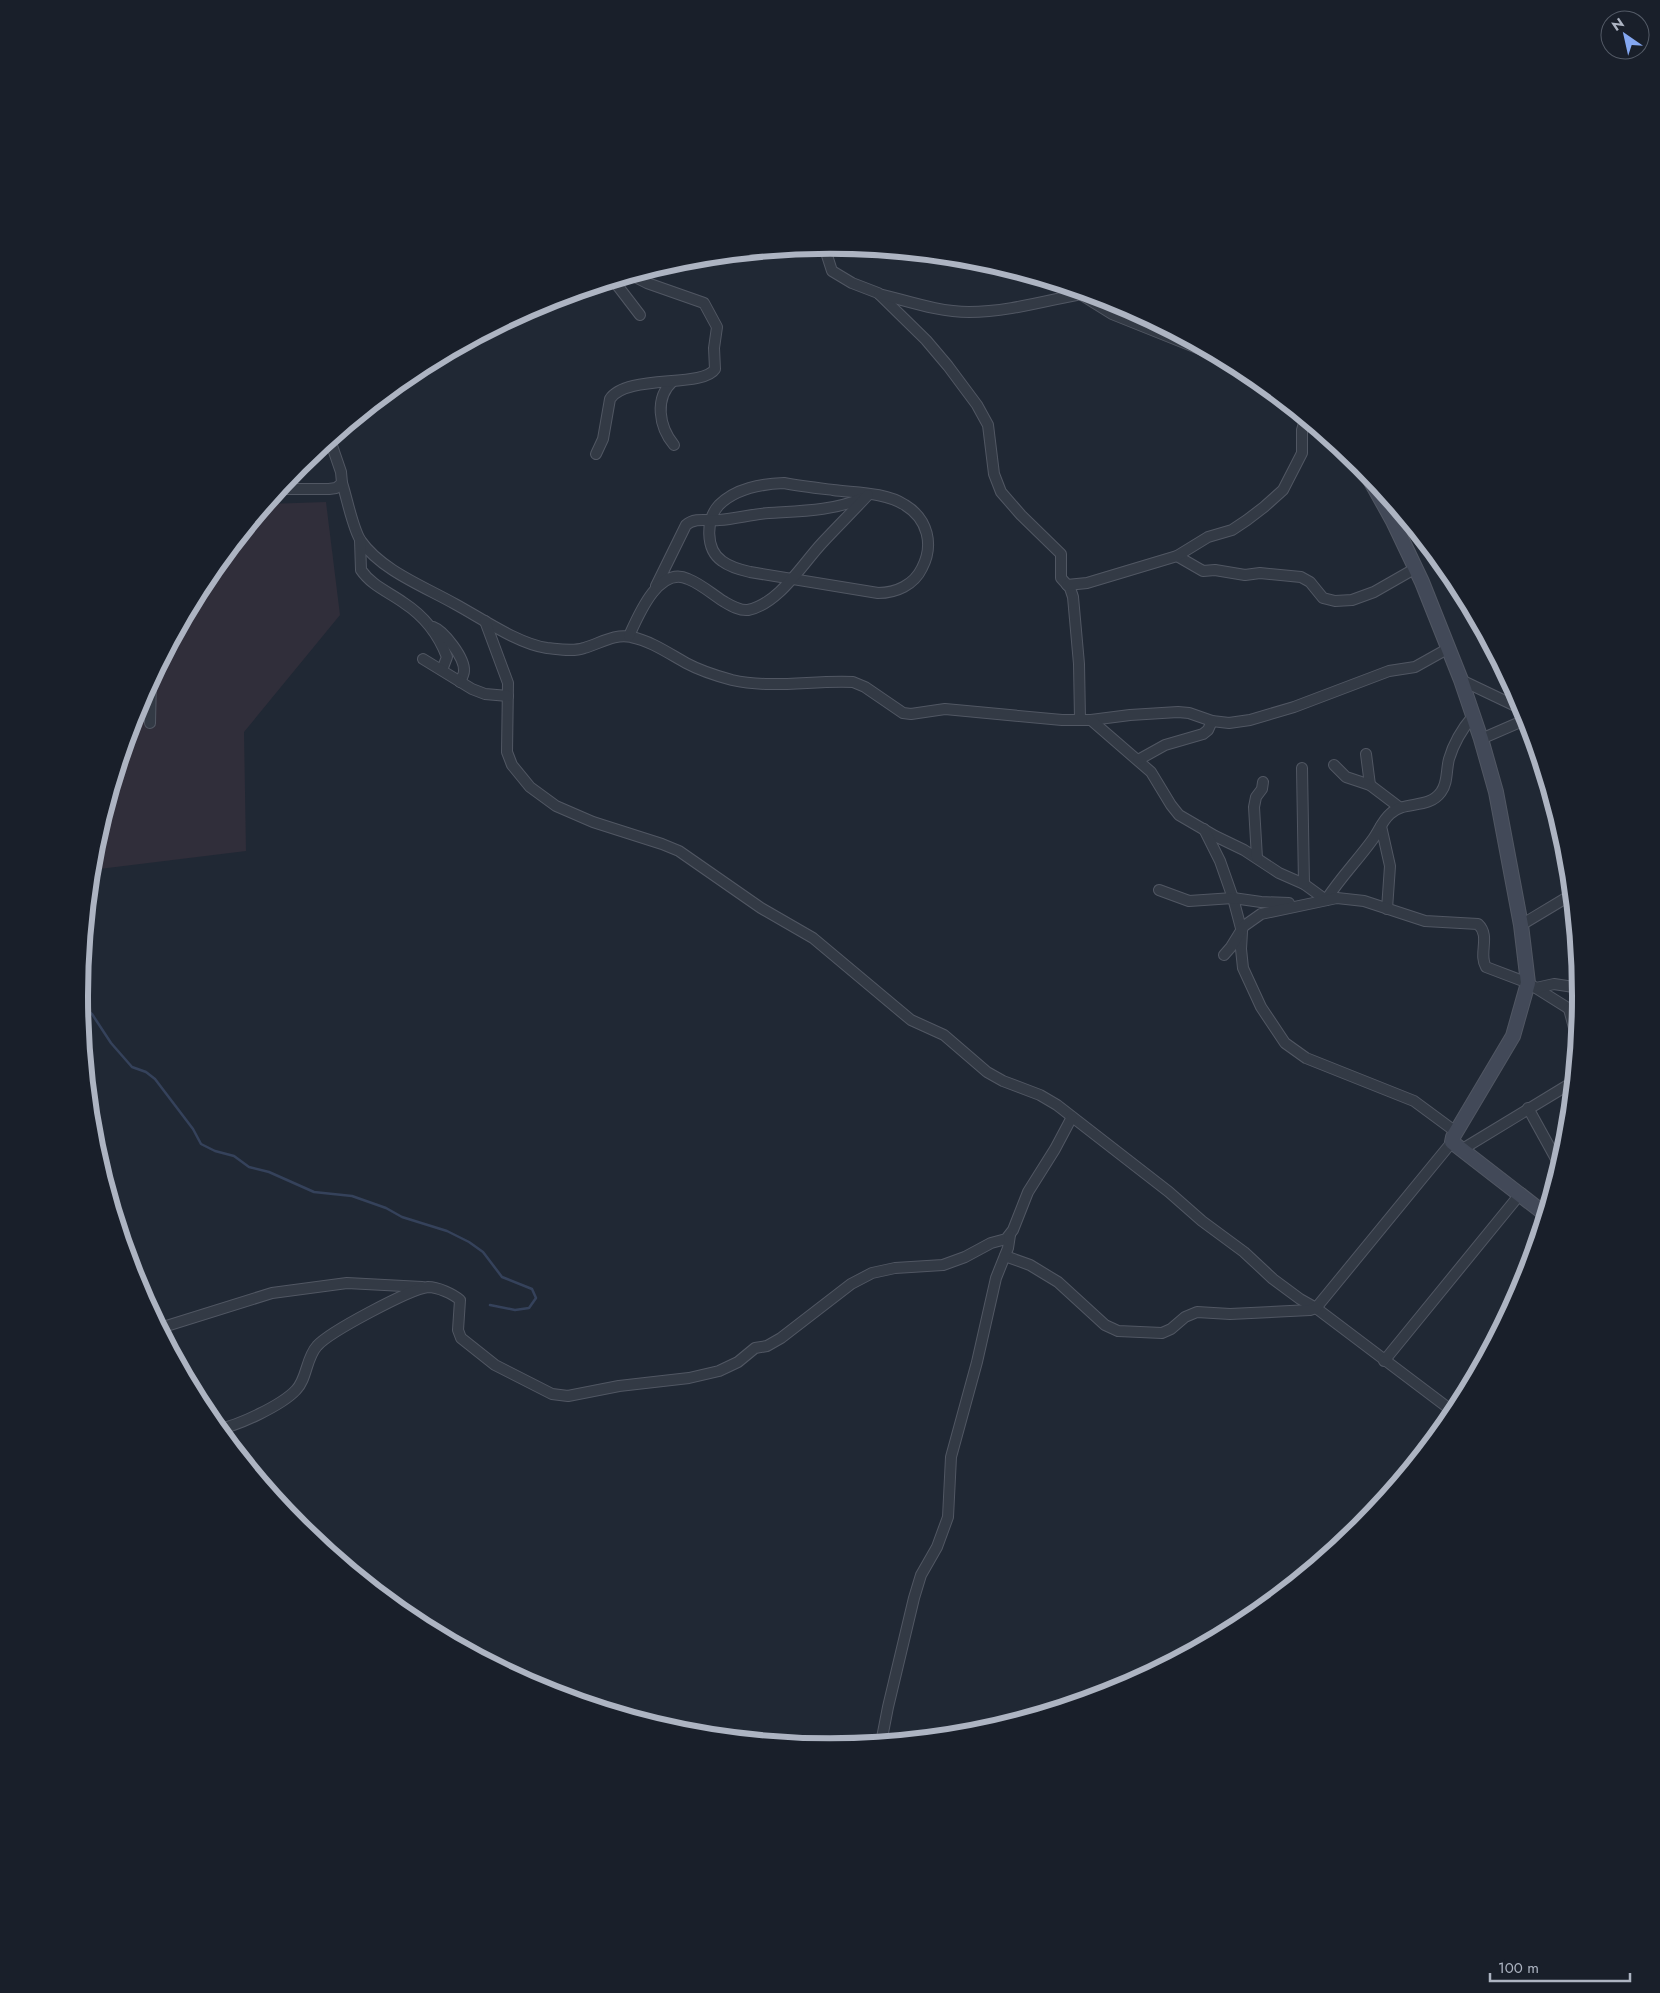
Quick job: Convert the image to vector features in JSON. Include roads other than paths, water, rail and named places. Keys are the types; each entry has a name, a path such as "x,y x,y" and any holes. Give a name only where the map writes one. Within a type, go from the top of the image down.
{"street":[{"path":"827,254 832,271 852,283 878,293 925,305 968,312 1019,306 1074,295"},
{"path":"596,454 603,439 609,403 612,396 624,390 659,382 696,378 714,372 716,366 714,348 717,327 704,303 638,279"},
{"path":"617,285 640,315"},
{"path":"878,293 926,340 977,405 988,425 992,442 994,474 1001,492 1021,515 1057,548 1061,554 1061,578 1072,592 1075,610 1085,720 1151,772 1179,815 1279,873 1304,884 1326,900"},
{"path":"1100,306 1112,314 1171,337"},
{"path":"673,381 667,387 663,396 661,410 665,432 674,445"},
{"path":"1067,585 1087,582 1177,556 1208,537 1232,530 1247,520 1264,508 1283,490 1302,453 1304,425"},
{"path":"332,446 360,540 360,564 364,575 379,588 411,608 429,626 447,658 442,670"},
{"path":"288,489 328,489 336,488 342,484"},
{"path":"784,484 868,495 904,504 920,520 929,542 925,563 917,578 900,589 888,593 878,593 738,569 721,561 711,547 711,521 718,506 756,485 784,484"},
{"path":"653,593 686,525 693,521 711,521 767,513 819,509 852,502 868,495"},
{"path":"629,636 645,604 669,577 679,576 687,578 733,607 747,610 767,601 793,578 823,542 868,495"},
{"path":"1005,1256 1030,1265 1058,1282 1105,1325 1118,1332 1162,1333 1171,1329 1185,1317 1197,1312 1230,1314 1303,1312 1316,1308 1456,1141 1507,1049 1532,986 1496,792 1461,680 1399,520"},
{"path":"360,540 388,566 485,621 544,648 584,649 611,638 629,636 660,648 688,664 732,680 754,683 853,682 865,686 903,712 911,714 945,709 1085,720 1130,714 1178,712 1189,713 1212,721 1239,722 1294,707 1389,671 1421,665 1449,648"},
{"path":"1177,556 1203,571 1215,570 1245,575 1264,574 1302,577 1310,582 1322,598 1335,601 1352,600 1374,592 1416,568"},
{"path":"485,621 508,683 507,752 512,765 521,778 541,796 556,806 593,822 679,851 762,908 813,938 911,1020 944,1035 987,1072 1003,1081 1040,1096 1072,1117 1169,1192 1202,1221 1232,1242 1273,1279 1316,1308 1448,1408"},
{"path":"429,626 443,633 463,664 465,672 460,682"},
{"path":"423,660 485,694 508,696"},
{"path":"1461,680 1513,705"},
{"path":"150,723 151,697"},
{"path":"1326,900 1334,887 1377,834 1390,814 1399,807 1428,803 1442,791 1452,748 1463,728 1473,716"},
{"path":"1138,760 1165,745 1203,734 1208,730 1212,721"},
{"path":"1481,739 1520,722"},
{"path":"1366,754 1370,785"},
{"path":"1334,765 1350,779 1370,785 1399,807"},
{"path":"1302,768 1304,884"},
{"path":"1256,858 1254,807 1256,797 1262,789 1263,782"},
{"path":"1381,826 1390,866 1387,909"},
{"path":"1204,829 1220,861 1242,932"},
{"path":"1159,890 1188,901 1233,898 1261,902 1305,904"},
{"path":"1521,925 1566,898"},
{"path":"1541,1210 1456,1141 1414,1101 1306,1058 1285,1043 1261,1007 1243,968 1242,932 1244,926 1261,914 1326,900 1350,899 1376,904 1425,921 1478,924 1483,930 1485,938 1484,961 1486,966 1532,986 1569,1009 1572,1019"},
{"path":"1224,955 1242,932"},
{"path":"1532,986 1554,984 1572,987"},
{"path":"1456,1141 1528,1108 1567,1086"},
{"path":"1528,1108 1555,1156"},
{"path":"882,1737 914,1598 921,1575 937,1547 948,1517 951,1457 977,1362 996,1278 1005,1256 1010,1235 1028,1192 1055,1149 1072,1117"},
{"path":"1384,1361 1520,1193"},
{"path":"165,1326 272,1293 347,1283 429,1287 451,1294 460,1300 459,1335 495,1365 552,1394 568,1396 619,1386 689,1378 720,1371 738,1362 755,1348 767,1346 781,1338 851,1284 872,1272 943,1265 965,1257 991,1243 1006,1239 1010,1235"},
{"path":"226,1428 252,1418 287,1398 297,1389 315,1347 332,1333 406,1295 429,1287"}],"waterway":[{"path":"88,1011 111,1043 132,1067 146,1072 155,1079 193,1129 201,1144 215,1151 234,1156 249,1167 269,1172 314,1192 352,1196 386,1208 402,1217 447,1231 469,1242 483,1252 502,1277 532,1289 536,1298 529,1308 515,1310 490,1305"}]}
